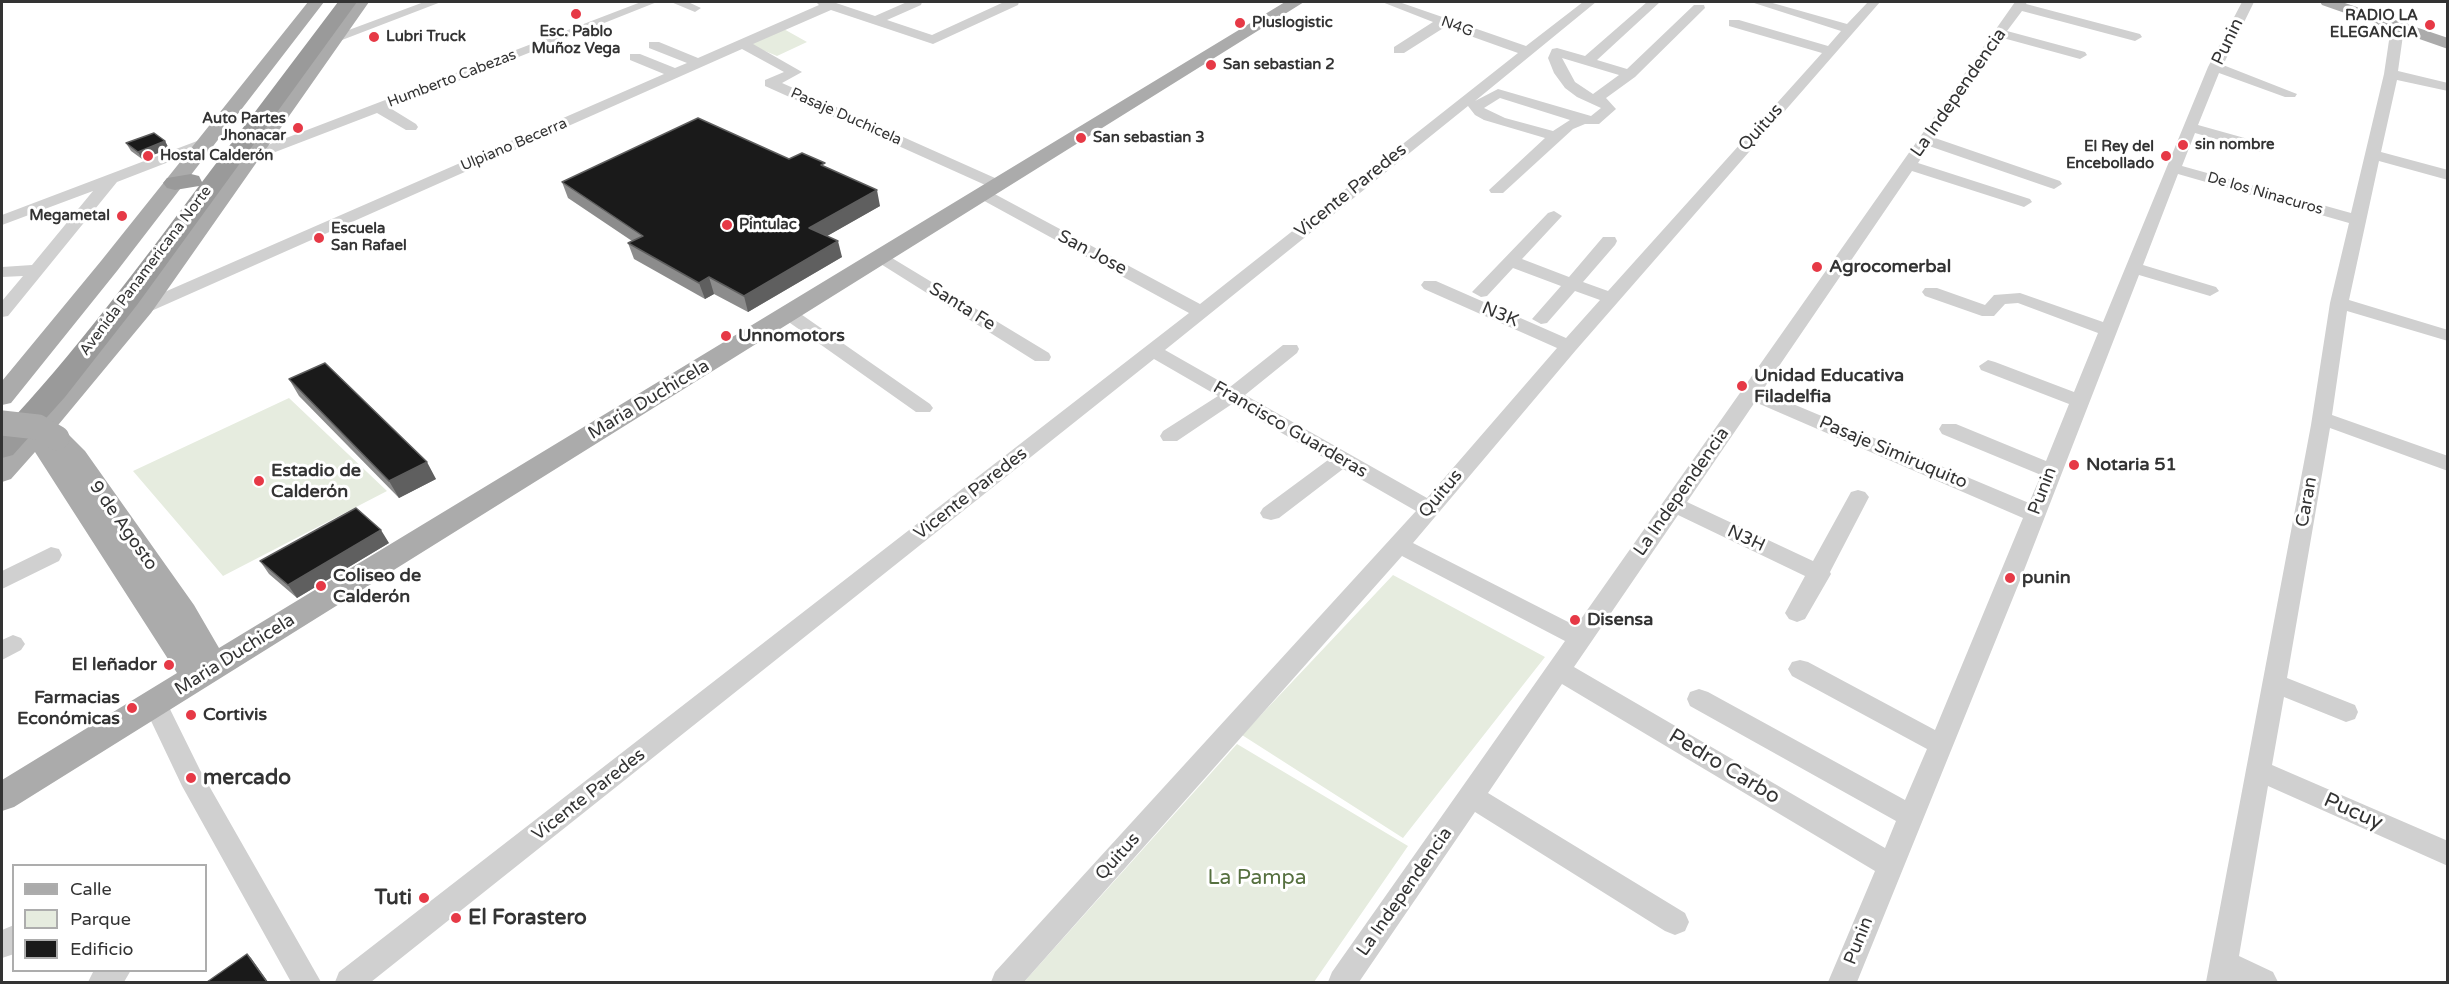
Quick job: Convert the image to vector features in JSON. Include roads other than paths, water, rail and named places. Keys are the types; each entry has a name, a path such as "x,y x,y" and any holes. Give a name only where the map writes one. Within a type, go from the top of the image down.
{"highway":[{"name":"Avenida Panamericana Norte","path":"2,448 55,391 128,300 196,191 327,2"},
{"name":"Avenida Panamericana Norte","path":"2,421 196,191 347,2"}],"main road":[{"name":"Avenida Panamericana Norte","path":"2,473 76,390 176,265 196,191 205,143 316,2"},
{"name":"Avenida Panamericana Norte","path":"2,397 196,191 252,156 362,2"},
{"name":"Maria Duchicela","path":"2,797 1296,2"},
{"path":"2333,2 2448,42"},
{"path":"2,421 30,425 51,432 51,442 2,431"},
{"name":"9 de Agosto","path":"51,442 206,673"}],"street":[{"path":"337,37 435,2"},
{"name":"Humberto Cabezas","path":"252,156 651,2"},
{"path":"677,2 695,8"},
{"path":"825,2 933,40 1013,2"},
{"name":"Ulpiano Becerra","path":"143,308 745,45 825,2"},
{"path":"878,20 916,2"},
{"name":"N4G","path":"1388,2 1443,22 1530,48 1554,50 1630,74"},
{"path":"1587,61 1654,2"},
{"path":"1757,2 1855,23"},
{"name":"Quitus","path":"1005,982 1399,545 1428,508 1569,346 1874,2"},
{"path":"2048,2 2070,8"},
{"name":"Punin","path":"1842,982 1941,745 2173,168 2215,67 2248,2"},
{"path":"2020,4 2135,37"},
{"name":"La Independencia","path":"1342,982 2020,4"},
{"path":"1557,137 1515,125 1480,112 1475,107 1498,93 1594,121 1609,109 1605,103 1587,98 1569,85 1557,64 1554,50 1595,5"},
{"name":"Vicente Paredes","path":"349,982 1201,312 1530,48 1595,5"},
{"path":"1596,99 1630,74 1699,8"},
{"path":"1839,11 1855,23"},
{"path":"1399,50 1443,22"},
{"path":"1734,23 1830,51"},
{"name":"Caran","path":"2222,973 2322,418 2339,303 2375,150 2400,26"},
{"path":"2000,33 2080,54"},
{"path":"654,45 700,64"},
{"name":"Pasaje Duchicela","path":"745,45 795,72 770,83 991,190"},
{"path":"635,57 677,74"},
{"path":"2215,67 2290,94"},
{"path":"2391,74 2448,87"},
{"path":"378,107 411,127"},
{"path":"1497,190 1568,126 1583,119"},
{"path":"2190,127 2261,147"},
{"path":"1926,140 2054,183"},
{"path":"2,220 205,143"},
{"path":"2375,150 2423,158"},
{"path":"2375,150 2448,175"},
{"path":"1909,165 2024,202"},
{"name":"De los Ninacuros","path":"2173,168 2358,220"},
{"path":"2,312 34,270 113,178"},
{"name":"San Jose","path":"991,190 1201,312"},
{"path":"1481,292 1554,216"},
{"path":"1541,319 1609,241"},
{"name":"Santa Fe","path":"882,256 1042,357"},
{"path":"1510,261 1611,298"},
{"path":"176,265 196,283"},
{"path":"2133,267 2210,291"},
{"path":"2,272 34,270"},
{"name":"N3K","path":"1430,285 1569,346"},
{"path":"1930,292 1988,312 2000,299 2020,298 2108,330"},
{"path":"2339,303 2448,336"},
{"path":"789,314 923,408"},
{"path":"1170,436 1231,396 1290,349"},
{"name":"Francisco Guarderas","path":"1152,350 1428,508"},
{"path":"1988,366 2079,401"},
{"name":"Pasaje Simiruquito","path":"1751,393 2034,514"},
{"path":"2322,418 2448,464"},
{"path":"1949,429 2051,471"},
{"path":"1271,513 1341,460"},
{"path":"1797,613 1820,574 1858,497"},
{"name":"N3H","path":"1673,504 1820,574"},
{"path":"1399,545 1579,638"},
{"path":"2,581 51,555"},
{"name":"Pedro Carbo","path":"1557,669 1890,866"},
{"path":"1800,669 1941,745"},
{"path":"2274,683 2346,712"},
{"path":"1699,699 1911,816"},
{"path":"155,704 190,778 307,982"},
{"name":"Pucuy","path":"2258,770 2448,854"},
{"path":"1471,796 1676,922"},
{"path":"102,982 114,972"},
{"path":"2222,973 2263,982"}],"place":[{"name":"Esc. Pablo Muñoz Vega","path":"576,14"},
{"name":"Pluslogistic","path":"1240,23"},
{"name":"RADIO LA ELEGANCIA","path":"2430,25"},
{"name":"Lubri Truck","path":"374,37"},
{"name":"San sebastian 2","path":"1211,65"},
{"name":"Auto Partes Jhonacar","path":"298,128"},
{"name":"San sebastian 3","path":"1081,138"},
{"name":"sin nombre","path":"2183,145"},
{"name":"Hostal Calderón","path":"148,156"},
{"name":"El Rey del Encebollado","path":"2166,156"},
{"name":"Megametal","path":"122,216"},
{"name":"Pintulac","path":"727,225"},
{"name":"Escuela San Rafael","path":"319,238"},
{"name":"Agrocomerbal","path":"1817,267"},
{"name":"Unnomotors","path":"726,336"},
{"name":"Unidad Educativa Filadelfia","path":"1742,386"},
{"name":"Notaria 51","path":"2074,465"},
{"name":"Estadio de Calderón","path":"259,481"},
{"name":"punin","path":"2010,578"},
{"name":"Coliseo de Calderón","path":"321,586"},
{"name":"Disensa","path":"1575,620"},
{"name":"El leñador","path":"169,665"},
{"name":"Farmacias Económicas","path":"132,708"},
{"name":"Cortivis","path":"191,715"},
{"name":"mercado","path":"191,778"},
{"name":"Tuti","path":"424,898"},
{"name":"El Forastero","path":"456,918"}],"park label":[{"name":"La Pampa","path":"1257,878"}]}
